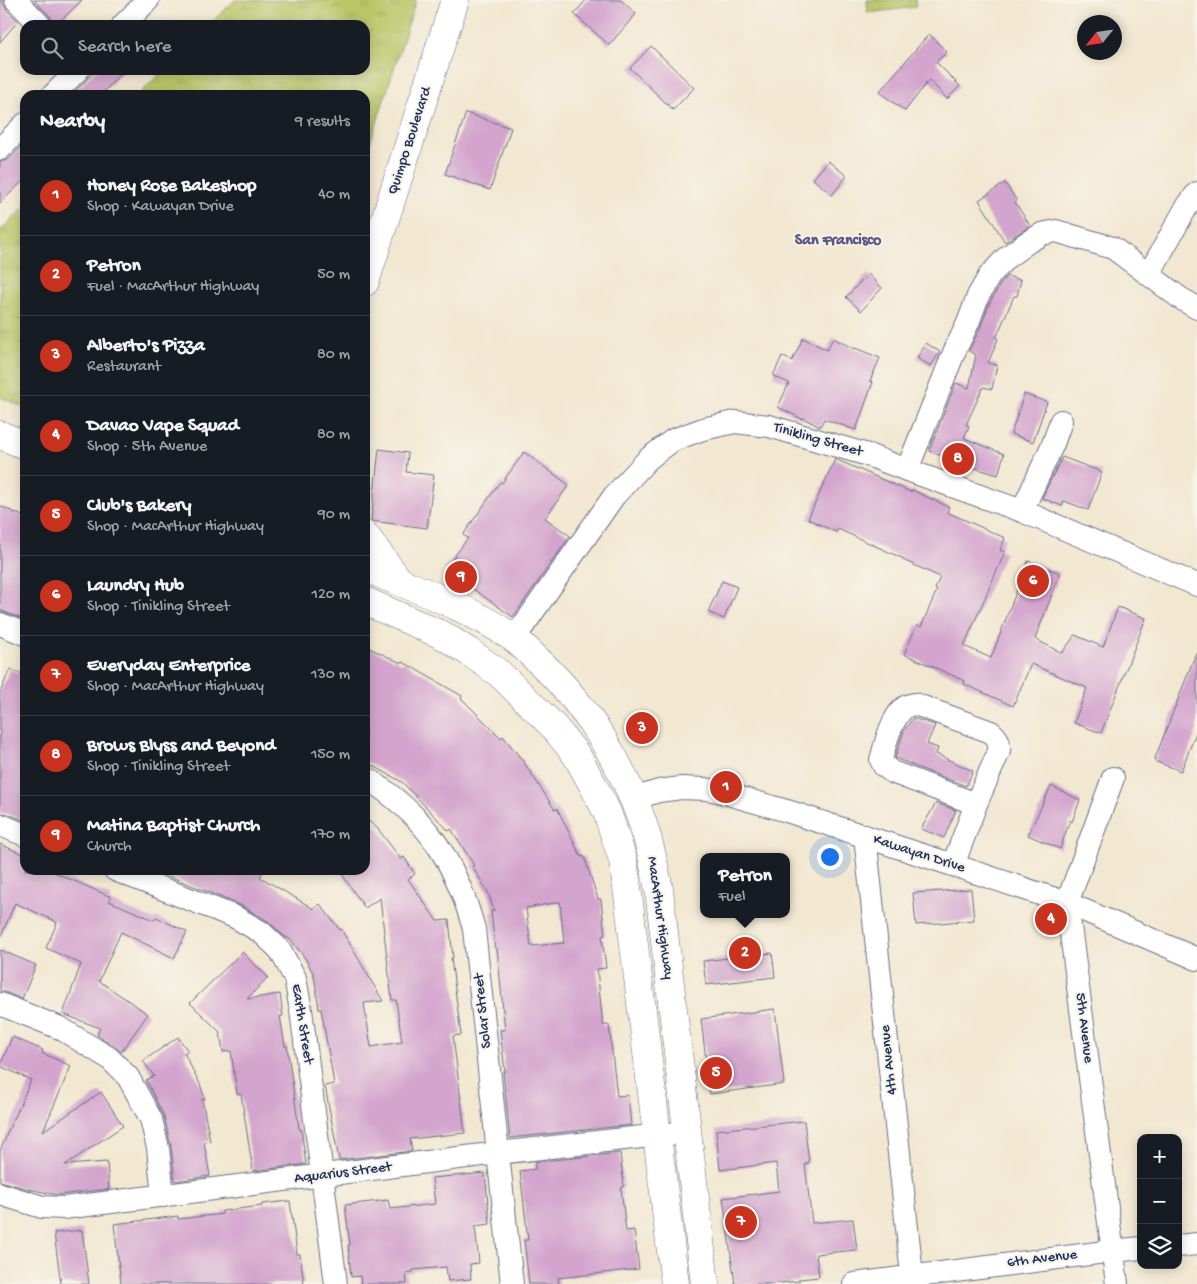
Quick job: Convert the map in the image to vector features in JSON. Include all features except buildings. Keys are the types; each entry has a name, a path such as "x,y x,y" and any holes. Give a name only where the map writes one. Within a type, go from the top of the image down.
{"main road":[{"name":"Quimpo Boulevard","path":"370,266 455,0"},
{"path":"0,435 20,444"},
{"path":"370,543 400,582"},
{"name":"MacArthur Highway","path":"370,570 456,606 484,620 514,639 561,683 588,717 612,755 643,824 659,890 705,1284"},
{"name":"MacArthur Highway","path":"370,603 444,636 500,674 554,727 577,756 607,812 623,860 675,1284"}],"street":[{"path":"16,0 35,20"},
{"path":"128,20 148,0"},
{"path":"59,90 73,75"},
{"path":"3,141 20,128"},
{"path":"1149,274 1186,208 1197,193"},
{"path":"907,470 951,359 978,296 990,275 1006,258 1042,234 1056,231 1113,248 1180,298 1197,308"},
{"path":"1022,511 1053,444 1061,421"},
{"name":"Tinikling Street","path":"514,639 614,496 648,459 673,440 735,422 769,426 868,455 1022,511 1197,585"},
{"path":"953,865 999,751 1000,744 997,737 991,732 915,704 908,705 898,715 887,738 881,760 884,766 892,772 976,804"},
{"name":"5th Avenue","path":"1113,778 1068,903 1117,1284"},
{"name":"Solar Street","path":"370,781 401,804 422,823 443,851 466,902 474,928 512,1284"},
{"name":"Kawayan Drive","path":"633,800 659,791 692,787 787,811 1068,903 1197,959"},
{"path":"4,826 20,833"},
{"name":"4th Avenue","path":"865,836 912,1280"},
{"name":"Earth Street","path":"128,875 235,917 261,932 280,950 295,978 301,1010 336,1284"},
{"path":"0,1004 60,1028 109,1058 128,1077 151,1119 158,1148 163,1196"},
{"name":"Aquarius Street","path":"0,1194 42,1207 64,1208 498,1153 687,1132"},
{"path":"1182,1246 1197,1244"},
{"name":"6th Avenue","path":"854,1284 912,1280 1113,1250 1137,1248"}],"green space":[{"path":"235,0 416,0 370,143 370,90 143,90 159,75 370,75 370,20 214,20"},
{"path":"867,0 915,0 916,7 868,13"},
{"path":"20,211 20,406 0,397 0,231"}],"place":[{"name":"Brows Blyss and Beyond","path":"958,459"},
{"name":"Matina Baptist Church","path":"461,577"},
{"name":"Laundry Hub","path":"1033,581"},
{"name":"Alberto's Pizza","path":"642,728"},
{"name":"Honey Rose Bakeshop","path":"726,787"},
{"name":"Davao Vape Squad","path":"1051,919"},
{"name":"Petron","path":"745,953"},
{"name":"Club's Bakery","path":"716,1073"},
{"name":"Everyday Enterprice","path":"741,1222"}],"district":[{"name":"San Francisco","path":"838,241"}]}
